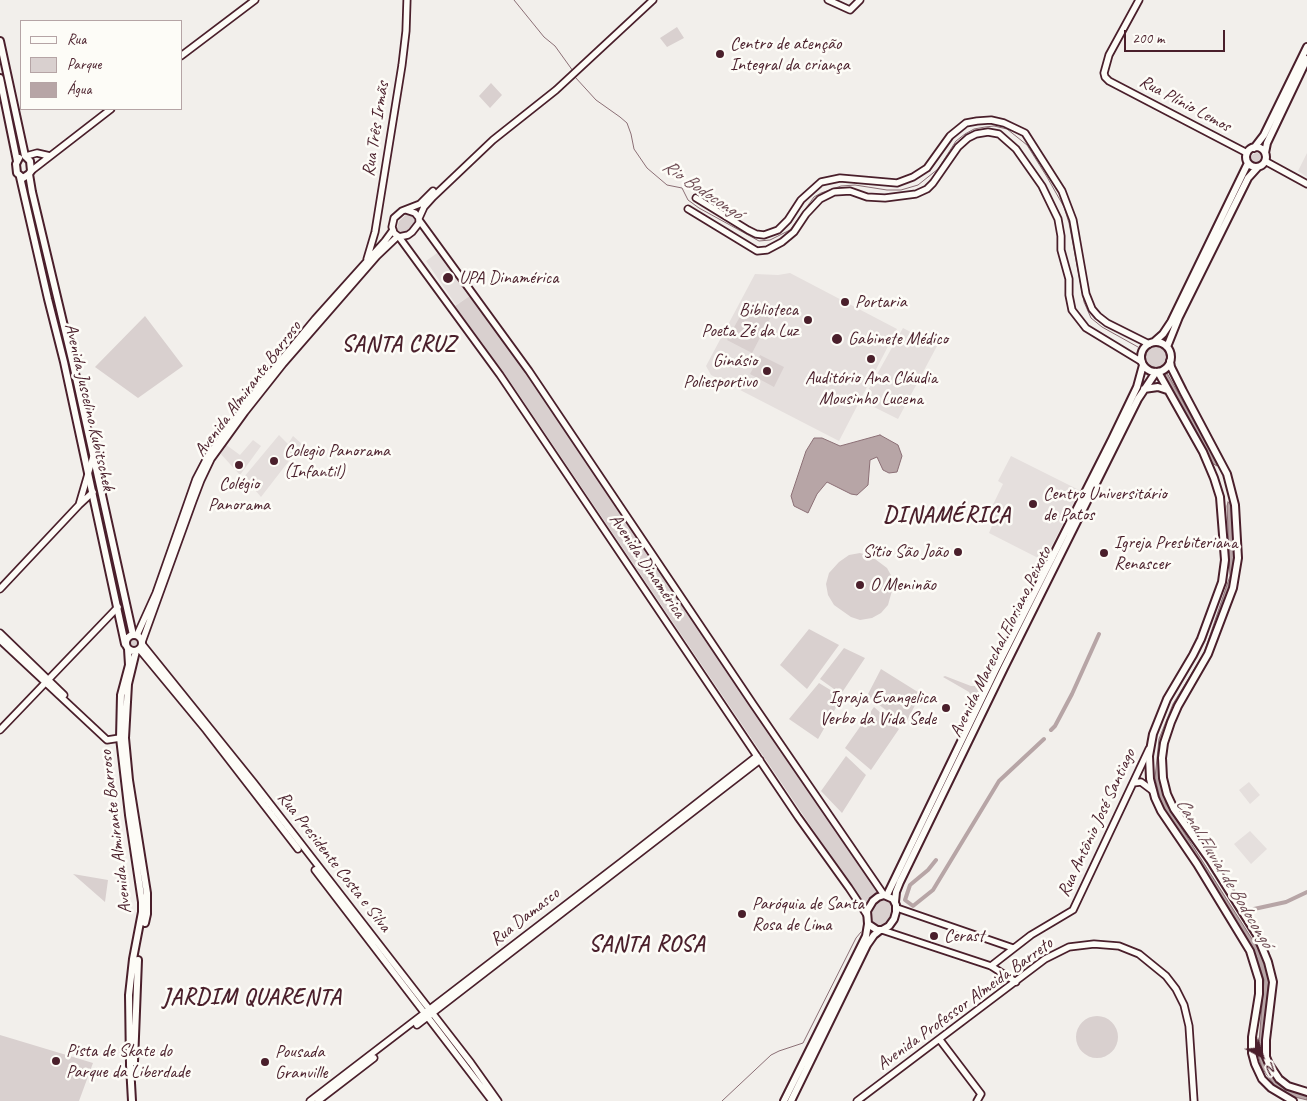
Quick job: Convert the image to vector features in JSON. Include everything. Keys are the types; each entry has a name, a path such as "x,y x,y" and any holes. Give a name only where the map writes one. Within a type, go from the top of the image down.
{"main road":[{"path":"0,42 25,156 30,161 30,173 25,177 20,177 16,170 17,161 0,78"},
{"path":"1258,167 1248,163 1247,153 1254,148 1264,135 1307,47"},
{"path":"1167,348 1176,324 1248,178 1265,162 1264,153 1267,143 1307,60"},
{"path":"1254,148 1260,149 1264,153"},
{"path":"17,161 20,157 25,156"},
{"path":"1170,361 1166,368 1157,372 1148,370 1142,364 1142,351 1163,334 1171,322 1248,163"},
{"name":"Avenida Juscelino Kubitschek","path":"30,173 135,635"},
{"name":"Avenida Juscelino Kubitschek","path":"20,177 127,647"},
{"path":"1152,343 1159,343 1167,348 1170,353 1172,369 1227,474 1235,505 1238,558 1233,588 1215,638 1203,665 1178,706 1168,729 1162,758 1163,778 1167,794 1174,809 1210,860 1261,944 1271,970 1273,982 1266,1050 1269,1064 1284,1083 1307,1092"},
{"name":"Avenida Marechal Floriano Peixoto","path":"886,895 996,669 1112,439 1137,387 1142,364"},
{"path":"1157,372 1203,452 1214,478 1220,497 1225,560 1222,582 1200,640 1158,718 1150,746 1149,765 1153,791 1161,811 1198,864 1248,945 1258,976 1258,1000 1252,1037 1254,1064 1259,1074 1271,1088 1293,1101"},
{"name":"Avenida Marechal Floriano Peixoto","path":"896,905 896,892 900,882 1004,668 1144,389 1157,372"},
{"path":"1144,389 1158,387 1168,391"},
{"path":"135,635 140,646 127,647 127,638 135,635"},
{"name":"Avenida Almirante Barroso","path":"137,1101 134,1061 136,976 147,914 147,893 128,774 124,732 128,684 140,646"},
{"name":"Avenida Almirante Barroso","path":"127,647 130,664 121,695 120,738 128,815 142,902 141,920 129,995 132,1101"},
{"path":"784,1101 866,936 868,924 866,915 873,901 878,897 886,895 896,905 896,916 892,922 870,940 791,1101"},
{"path":"868,924 872,929 881,930"}],"street":[{"path":"182,55 254,0"},
{"name":"Rua Três Irmãs","path":"367,261 375,232 402,65 407,0"},
{"path":"542,101 506,124 420,204 400,213 394,218 393,230 399,236 408,235 412,232 418,226 424,208 433,197 492,140 542,101 572,76 654,0"},
{"path":"828,0 850,10 860,0"},
{"name":"Rua Plínio Lemos","path":"1139,0 1109,55 1104,73 1105,77 1109,81 1247,153"},
{"path":"30,173 110,110"},
{"path":"696,198 748,230 756,234 764,234 778,230 788,220 801,200 821,182 840,178 897,183 913,177 926,168 950,136 966,123 991,120 1004,123 1025,133 1062,191 1073,220 1086,294 1092,309 1107,323 1152,343"},
{"path":"688,210 757,251 767,250 782,242 794,232 806,214 820,199 834,192 850,191 867,197 892,198 922,191 933,183 958,146 968,138 976,134 988,132 999,134 1016,149 1042,186 1058,219 1062,236 1061,250 1069,280 1072,310 1086,328 1142,364"},
{"path":"25,156 37,153 50,156"},
{"path":"1265,162 1307,184"},
{"path":"406,210 413,211 419,219"},
{"name":"Avenida Dinamérica","path":"419,219 525,364 759,712 886,895"},
{"name":"Avenida Almirante Barroso","path":"135,635 156,593 196,479 208,456 262,383 367,261 386,242 393,230"},
{"name":"Avenida Almirante Barroso","path":"140,646 195,494 211,459 244,412 283,364 377,256 399,236"},
{"name":"Avenida Dinamérica","path":"399,236 500,375 866,915"},
{"path":"79,505 93,455"},
{"path":"0,588 93,492"},
{"path":"0,730 118,607"},
{"path":"0,634 47,682"},
{"path":"0,640 109,739 120,738"},
{"name":"Rua Presidente Costa e Silva","path":"140,646 429,1014 492,1101"},
{"name":"Rua Antônio José Santiago","path":"1013,948 1031,935 1070,913 1089,878 1150,746"},
{"name":"Rua Damasco","path":"318,1101 758,758"},
{"path":"1133,783 1141,782 1153,791"},
{"path":"896,905 1013,948"},
{"path":"881,930 991,966 1016,982"},
{"name":"Avenida Professor Almeida Barreto","path":"856,1101 1057,952 1078,945 1094,944 1119,946 1145,958 1166,976 1176,989 1184,1005 1189,1026 1194,1101"},
{"path":"991,966 1013,948"},
{"name":"Rua Presidente Costa e Silva","path":"429,1014 471,1063 498,1101"},
{"name":"Rua Damasco","path":"310,1101 429,1014"},
{"path":"940,1040 981,1094 977,1101"}],"shaded area":[{"path":"1307,153 1307,177 1298,171"},
{"name":"UPA Dinamérica","path":"440,251 471,295 456,305 426,261"},
{"path":"790,273 897,329 839,441 711,375 706,366 755,274 778,275"},
{"path":"903,328 937,346 898,419 862,401"},
{"name":"Colegio Panorama (Infantil)","path":"279,435 288,444 293,436 302,444 261,497 244,477"},
{"name":"Colégio Panorama","path":"253,440 261,446 240,475 219,452 225,444 240,455"},
{"name":"Centro Universitário de Patos","path":"1011,456 1083,492 1077,496 1044,561 989,533 994,521 987,517 1003,484 998,481"},
{"path":"1249,782 1260,795 1250,804 1239,790"},
{"path":"1250,831 1267,849 1251,864 1234,844"}],"green space":[{"path":"677,27 684,38 667,47 660,38"},
{"path":"491,83 502,95 490,108 479,96"},
{"path":"1257,153 1262,155 1264,160 1262,165 1257,167 1252,165 1250,160 1252,155"},
{"path":"414,213 417,216 417,222 413,230 399,234 396,231 399,221 407,214"},
{"path":"471,295 516,356 881,891 873,896 866,908 505,374 455,306"},
{"path":"748,302 772,315 752,353 727,340"},
{"path":"145,316 183,366 138,398 95,367"},
{"path":"1156,344 1166,348 1170,358 1166,368 1156,372 1146,368 1142,358 1146,348"},
{"name":"Ginásio Poliesportivo","path":"760,355 784,367 774,387 750,374"},
{"name":"O Meninão","path":"860,553 871,556 887,568 892,577 893,587 888,605 881,613 872,618 860,620 851,617 834,605 828,595 826,584 829,573 839,562 849,555"},
{"path":"809,629 839,645 807,689 780,665"},
{"path":"134,636 139,638 141,643 139,648 134,650 129,648 127,643 129,638"},
{"path":"844,648 865,658 841,694 820,679"},
{"path":"881,669 921,694 905,724 867,696"},
{"path":"945,676 971,686 979,686 989,679 976,706 969,692 943,677"},
{"path":"819,683 842,697 818,739 789,719"},
{"path":"874,707 899,729 871,770 845,748"},
{"path":"846,756 866,775 842,813 821,791"},
{"path":"73,874 108,880 105,902"},
{"path":"882,898 890,899 893,912 888,922 876,927 869,921 869,909"},
{"path":"1097,1016 1112,1022 1118,1037 1112,1052 1097,1058 1082,1052 1076,1037 1082,1022"},
{"path":"0,1035 93,1063 79,1101 0,1101"}],"water":[{"path":"1167,373 1217,466 1212,463 1164,375"},
{"path":"880,435 898,445 902,456 897,472 889,473 883,470 877,457 870,460 868,485 857,495 827,482 817,494 808,513 794,506 791,496 806,451 814,438 822,438 840,446"},
{"path":"1228,502 1231,504 1232,510 1235,575 1207,653 1162,739 1159,777 1166,804 1261,953 1269,978 1262,1057 1265,1066 1278,1083 1289,1090 1307,1095 1307,1100 1287,1095 1275,1086 1262,1068 1258,1055 1264,980 1256,955 1203,867 1162,806 1155,778 1159,739 1173,704 1204,653 1230,576"}],"waterway":[{"name":"Rio Bodocongó","path":"514,0 544,37 555,46 573,71"},
{"name":"Rio Bodocongó","path":"575,77 596,100 627,123 634,149 647,168 667,185 682,188 688,200 699,208 759,241 770,240 790,230 814,197 821,193 841,186 855,185 887,190 901,190 918,185 938,169 956,141 965,134 974,129 985,127 994,126 1007,129 1027,145 1064,207 1069,223 1084,302 1091,318 1102,327 1138,347"},
{"path":"1051,730 1072,694 1099,634"},
{"path":"936,860 928,870 910,885 905,900 913,906 933,890 999,781 1044,739"},
{"name":"Canal Fluvial de Bodocongó","path":"1254,909 1286,902 1307,892"},
{"path":"722,1101 771,1055 803,1043 856,938 861,932"}],"place":[{"name":"Centro de atenção Integral da criança","path":"720,54"},
{"name":"UPA Dinamérica","path":"448,278"},
{"name":"Portaria","path":"845,302"},
{"name":"Biblioteca Poeta Zé da Luz","path":"808,320"},
{"name":"Gabinete Médico","path":"837,339"},
{"name":"Auditório Ana Cláudia Mousinho Lucena","path":"871,359"},
{"name":"Ginásio Poliesportivo","path":"767,371"},
{"name":"Colegio Panorama (Infantil)","path":"274,461"},
{"name":"Colégio Panorama","path":"239,465"},
{"name":"Centro Universitário de Patos","path":"1033,504"},
{"name":"Sítio São João","path":"958,552"},
{"name":"Igreja Presbiteriana Renascer","path":"1104,553"},
{"name":"O Meninão","path":"860,585"},
{"name":"Igraja Evangelica Verbo da Vida Sede","path":"946,708"},
{"name":"Paróquia de Santa Rosa de Lima","path":"742,914"},
{"name":"Cerast","path":"934,936"},
{"name":"Pista de Skate do Parque da Liberdade","path":"56,1061"},
{"name":"Pousada Granville","path":"265,1062"}],"district":[{"name":"SANTA CRUZ","path":"399,345"},
{"name":"DINAMÉRICA","path":"947,516"},
{"name":"SANTA ROSA","path":"647,945"},
{"name":"JARDIM QUARENTA","path":"252,998"}]}
